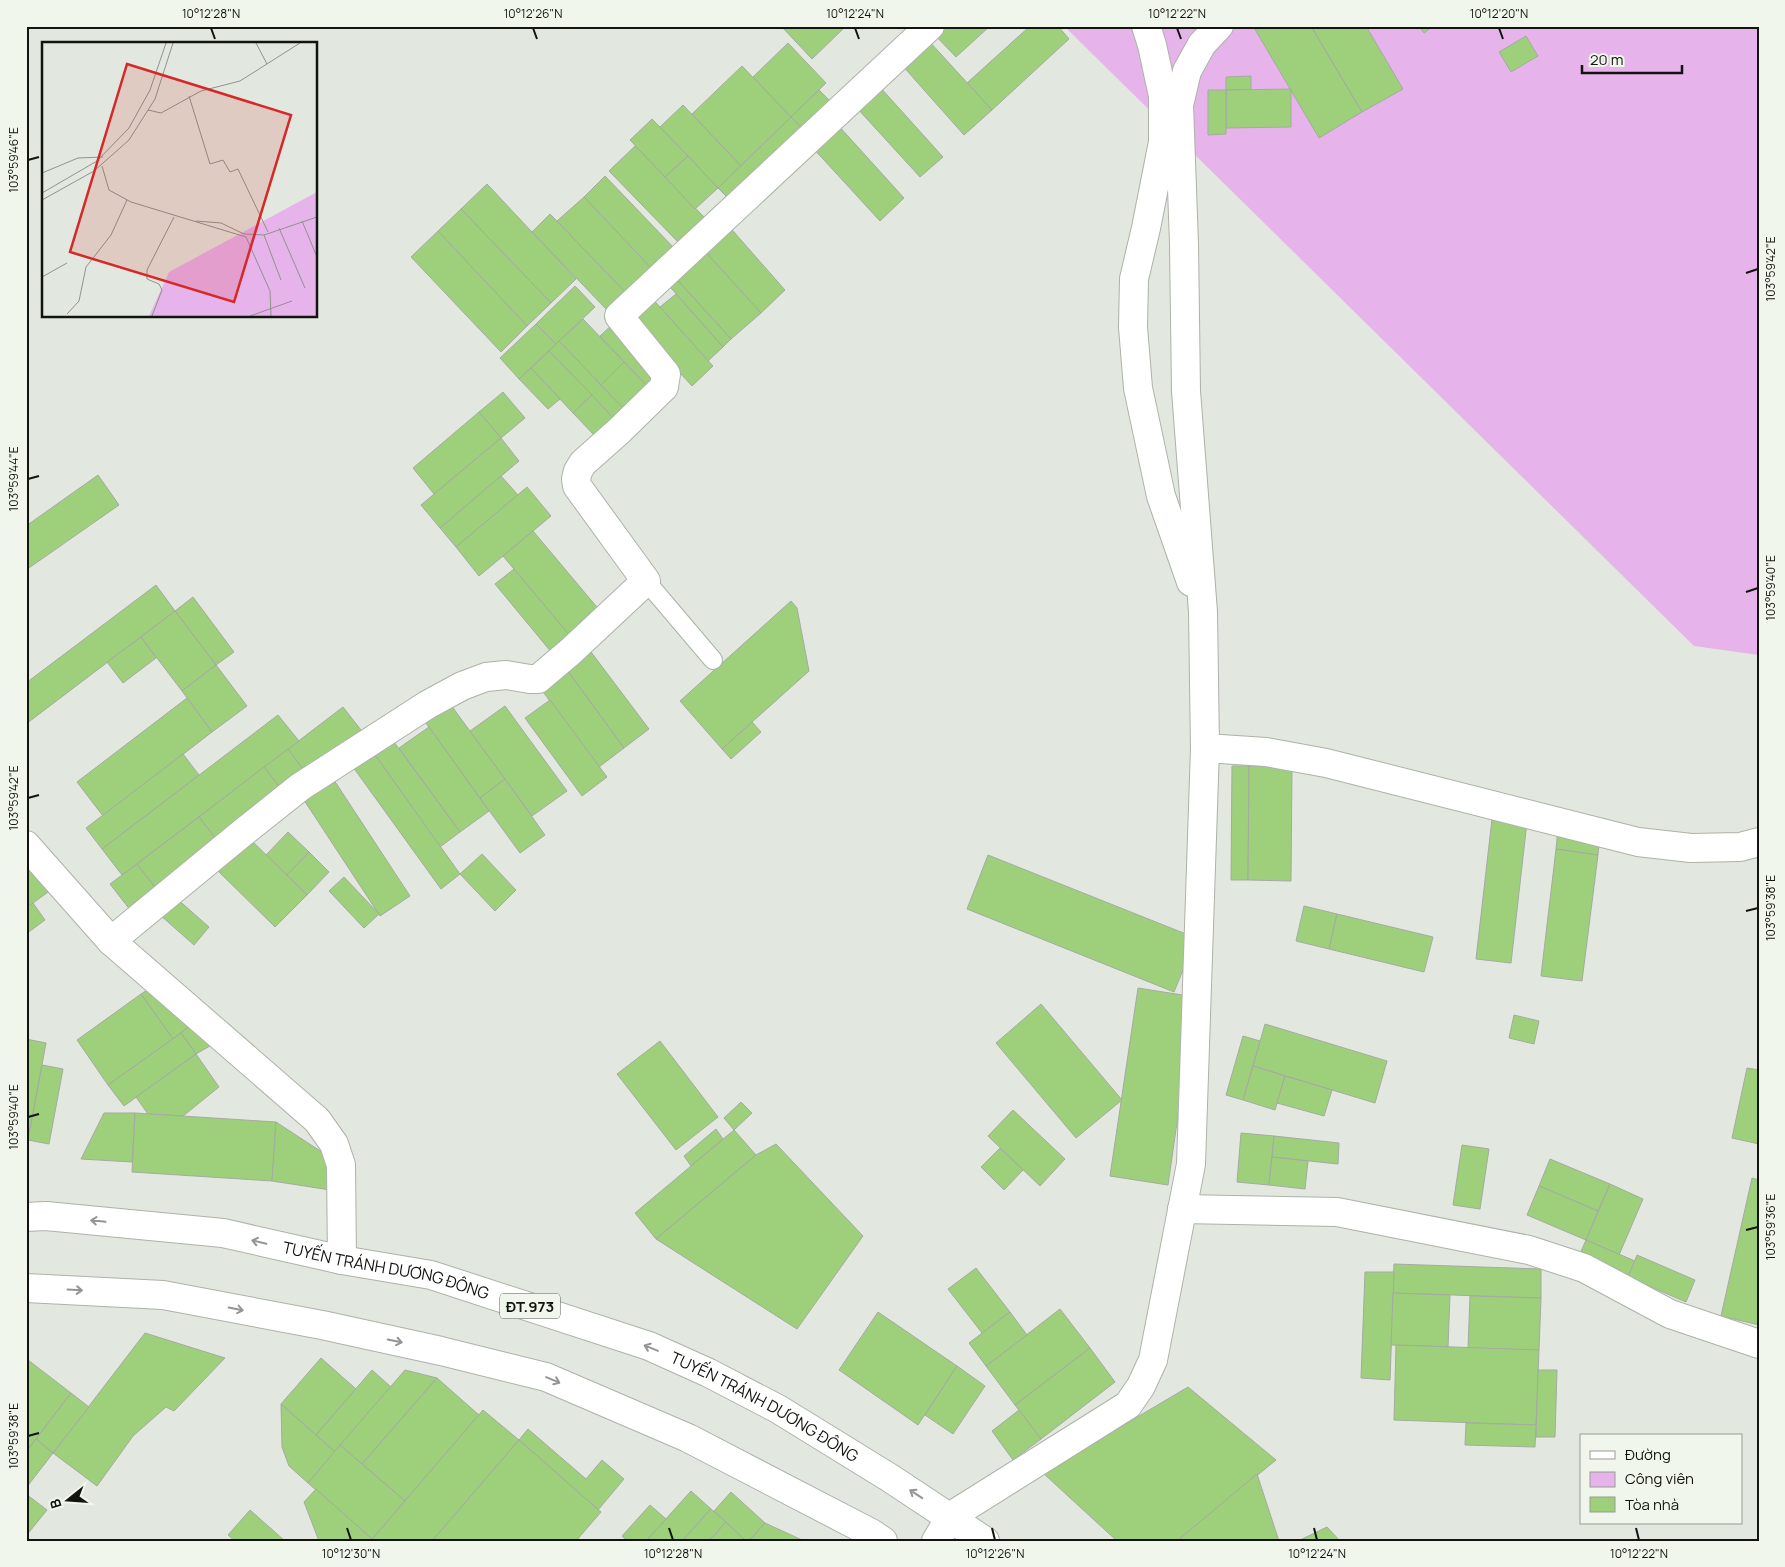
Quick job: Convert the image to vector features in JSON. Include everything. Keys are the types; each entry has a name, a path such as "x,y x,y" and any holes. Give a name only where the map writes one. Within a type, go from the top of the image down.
{"street":[{"path":"112,941 241,834 300,788 427,705 462,686 486,677 506,675 530,679 538,678 570,652 646,581 577,486 576,478 583,462 619,431 664,387 666,374 619,316 930,26"},
{"path":"1146,26 1152,44 1163,96 1163,142 1134,279 1133,327 1138,388 1161,496 1203,612"},
{"path":"936,1541 951,1516 1128,1405 1141,1386 1153,1360 1191,1164 1205,748 1203,612 1186,391 1184,244 1179,105 1187,71 1202,44 1219,26"},
{"path":"1205,748 1266,752 1326,763 1638,842 1691,848 1740,848 1759,842"},
{"path":"26,845 112,941 317,1120 334,1144 341,1165 342,1260"},
{"path":"1182,1209 1337,1212 1529,1250 1584,1268 1670,1314 1759,1344"},
{"name":"TUYẾN TRÁNH DƯƠNG ĐÔNG","path":"26,1216 46,1216 224,1234 342,1260 431,1275 649,1346 710,1373 778,1408 951,1516 985,1541"},
{"path":"26,1288 163,1295 322,1325 442,1351 546,1377 688,1438 874,1538"}],"lane":[{"path":"646,581 712,660"}],"green space":[{"path":"1064,26 1759,26 1759,655 1694,646"}],"building":[{"path":"781,26 846,26 812,59"},
{"path":"941,26 990,26 956,57 933,33"},
{"path":"1030,26 1058,26 1069,39 992,110 967,83"},
{"path":"1253,26 1311,26 1362,112 1319,138"},
{"path":"1311,26 1366,26 1403,89 1362,112"},
{"path":"1419,26 1433,26 1424,33"},
{"path":"1526,36 1538,56 1511,72 1499,52"},
{"path":"928,40 992,110 964,135 901,64"},
{"path":"788,43 826,83 791,117 753,77"},
{"path":"742,66 791,117 741,166 692,114"},
{"path":"1251,76 1251,90 1226,90 1226,77"},
{"path":"879,86 943,157 920,177 856,107"},
{"path":"1291,89 1291,127 1226,128 1226,90"},
{"path":"819,90 835,106 807,134 791,117"},
{"path":"1208,90 1226,90 1226,134 1208,135"},
{"path":"683,105 741,166 718,188 660,127"},
{"path":"791,117 807,134 734,204 718,188"},
{"path":"652,119 688,156 665,177 630,140"},
{"path":"837,124 904,198 880,221 812,147"},
{"path":"635,146 704,217 678,242 609,171"},
{"path":"688,156 718,188 695,209 665,177"},
{"path":"605,176 674,248 652,269 584,197"},
{"path":"487,184 576,279 551,303 461,209"},
{"path":"584,197 652,269 626,293 557,221"},
{"path":"461,209 551,303 527,326 438,231"},
{"path":"550,214 626,293 608,311 532,232"},
{"path":"726,223 785,290 761,313 700,246"},
{"path":"438,231 527,326 501,352 411,257"},
{"path":"700,246 761,313 731,339 671,273"},
{"path":"671,273 731,339 723,347 664,280"},
{"path":"575,286 595,307 556,344 536,324"},
{"path":"676,294 723,347 708,361 660,307"},
{"path":"650,296 713,366 692,386 628,316"},
{"path":"583,319 624,362 601,385 559,341"},
{"path":"614,323 662,373 648,387 600,336"},
{"path":"536,324 556,344 519,379 500,358"},
{"path":"559,341 624,409 614,419 549,351"},
{"path":"549,351 592,395 573,413 531,368"},
{"path":"624,362 648,387 624,409 601,385"},
{"path":"531,368 560,399 548,409 519,379"},
{"path":"503,392 525,418 501,438 479,412"},
{"path":"592,395 614,419 595,436 573,413"},
{"path":"479,412 501,438 434,494 413,468"},
{"path":"501,438 519,461 440,528 421,505"},
{"path":"98,475 119,505 26,570 26,526"},
{"path":"501,476 518,495 456,547 440,528"},
{"path":"527,487 551,516 479,576 456,547"},
{"path":"533,531 601,612 571,637 503,556"},
{"path":"514,569 571,637 552,653 495,584"},
{"path":"156,585 175,611 26,724 26,683"},
{"path":"193,597 234,652 216,665 175,611"},
{"path":"791,601 797,608 809,671 722,749 680,701"},
{"path":"175,611 216,665 182,691 141,637"},
{"path":"141,637 156,658 123,683 107,662"},
{"path":"588,648 649,729 624,748 564,666"},
{"path":"216,665 247,706 212,732 182,691"},
{"path":"564,666 624,748 599,767 538,685"},
{"path":"187,698 212,732 103,816 77,782"},
{"path":"550,700 607,777 582,796 525,718"},
{"path":"448,701 505,779 480,798 423,719"},
{"path":"505,706 567,791 532,816 470,731"},
{"path":"343,707 361,730 305,772 288,749"},
{"path":"278,715 299,741 122,875 102,849"},
{"path":"752,722 761,732 731,759 722,749"},
{"path":"429,727 489,811 460,832 399,748"},
{"path":"391,738 460,832 440,847 373,752"},
{"path":"288,749 305,772 282,790 264,767"},
{"path":"373,752 460,874 441,889 353,767"},
{"path":"183,754 199,775 102,849 86,828"},
{"path":"1232,766 1249,766 1248,880 1231,880"},
{"path":"1249,766 1292,767 1291,881 1248,880"},
{"path":"264,767 285,794 220,844 199,817"},
{"path":"330,774 410,896 380,916 300,794"},
{"path":"505,779 545,835 520,853 480,798"},
{"path":"199,817 220,844 158,891 137,864"},
{"path":"1492,819 1527,822 1511,963 1476,959"},
{"path":"1558,829 1600,834 1598,855 1556,849"},
{"path":"288,832 309,852 287,875 266,855"},
{"path":"247,836 307,895 275,927 215,868"},
{"path":"1556,849 1598,855 1582,981 1541,976"},
{"path":"309,852 329,872 307,895 287,875"},
{"path":"482,854 516,890 495,911 460,874"},
{"path":"988,855 1196,938 1174,992 967,909"},
{"path":"37,862 55,887 26,908 26,870"},
{"path":"137,864 158,891 131,911 110,884"},
{"path":"344,877 379,914 364,928 329,891"},
{"path":"175,897 209,927 194,945 160,915"},
{"path":"33,903 45,920 26,934 26,908"},
{"path":"1304,906 1337,914 1329,949 1296,941"},
{"path":"1337,914 1433,937 1424,972 1329,949"},
{"path":"157,984 198,1019 173,1039 141,994"},
{"path":"1138,988 1195,997 1168,1185 1110,1176"},
{"path":"141,994 173,1039 108,1085 77,1040"},
{"path":"1041,1004 1122,1100 1076,1138 996,1043"},
{"path":"1514,1015 1539,1021 1534,1044 1509,1038"},
{"path":"198,1019 220,1040 196,1054 181,1033"},
{"path":"1265,1024 1387,1061 1375,1103 1253,1066"},
{"path":"181,1033 196,1054 124,1106 108,1085"},
{"path":"1243,1036 1260,1041 1243,1100 1226,1095"},
{"path":"26,1039 46,1043 28,1140 26,1140"},
{"path":"660,1041 718,1117 676,1150 617,1074"},
{"path":"196,1054 219,1087 183,1116 148,1114 136,1097"},
{"path":"42,1065 63,1069 49,1144 28,1140"},
{"path":"1253,1066 1285,1076 1275,1110 1243,1100"},
{"path":"1747,1068 1759,1070 1759,1144 1732,1138"},
{"path":"1285,1076 1332,1090 1324,1116 1277,1103"},
{"path":"741,1102 752,1113 734,1130 724,1118"},
{"path":"1013,1110 1065,1159 1040,1186 988,1136"},
{"path":"104,1113 135,1113 132,1162 81,1159"},
{"path":"135,1113 276,1122 272,1181 132,1172"},
{"path":"276,1122 334,1160 337,1191 272,1181"},
{"path":"716,1129 723,1139 691,1166 684,1156"},
{"path":"734,1130 756,1155 656,1239 635,1213"},
{"path":"1241,1133 1274,1136 1269,1185 1237,1182"},
{"path":"1274,1136 1339,1143 1338,1164 1272,1157"},
{"path":"776,1144 863,1236 797,1329 656,1239 756,1155"},
{"path":"1462,1145 1489,1149 1480,1209 1453,1205"},
{"path":"1000,1148 1023,1170 1004,1190 981,1167"},
{"path":"1272,1157 1308,1161 1305,1189 1269,1185"},
{"path":"1550,1159 1610,1184 1598,1211 1539,1186"},
{"path":"1752,1178 1759,1180 1759,1325 1721,1316"},
{"path":"1610,1184 1643,1199 1619,1255 1586,1240"},
{"path":"1539,1186 1598,1211 1586,1240 1527,1215"},
{"path":"1586,1240 1635,1261 1628,1277 1579,1256"},
{"path":"1637,1255 1695,1280 1686,1302 1628,1277"},
{"path":"1394,1264 1541,1269 1541,1298 1393,1293"},
{"path":"976,1268 1010,1312 982,1333 948,1289"},
{"path":"1365,1272 1394,1272 1390,1380 1361,1378"},
{"path":"1393,1293 1450,1295 1448,1347 1391,1345"},
{"path":"1470,1296 1541,1298 1539,1350 1468,1348"},
{"path":"1060,1309 1090,1348 1015,1405 986,1366"},
{"path":"878,1312 957,1366 918,1425 839,1370"},
{"path":"1010,1312 1027,1335 986,1366 969,1343"},
{"path":"145,1333 225,1358 174,1411 166,1407 133,1436 97,1486 53,1453"},
{"path":"1396,1345 1539,1350 1536,1425 1394,1420"},
{"path":"1090,1348 1115,1382 1041,1439 1015,1405"},
{"path":"321,1358 356,1389 316,1435 281,1404"},
{"path":"28,1360 71,1393 26,1452 26,1362"},
{"path":"957,1366 985,1386 953,1434 925,1415"},
{"path":"372,1370 391,1387 335,1452 316,1435"},
{"path":"405,1370 437,1378 362,1464 340,1445"},
{"path":"1538,1370 1557,1370 1555,1437 1536,1437"},
{"path":"437,1378 479,1415 405,1501 362,1464"},
{"path":"1188,1387 1276,1460 1177,1541 1117,1541 1043,1473"},
{"path":"71,1393 89,1407 53,1453 36,1439"},
{"path":"281,1404 335,1452 308,1483 289,1466 282,1447"},
{"path":"483,1410 519,1440 432,1541 375,1541 372,1539"},
{"path":"1019,1410 1041,1439 1013,1460 992,1431"},
{"path":"1466,1423 1536,1425 1535,1447 1465,1445"},
{"path":"528,1429 586,1479 602,1460 624,1479 598,1510 519,1440"},
{"path":"36,1439 53,1453 26,1488 26,1452"},
{"path":"519,1440 601,1512 576,1541 432,1541"},
{"path":"340,1445 405,1501 372,1539 308,1483"},
{"path":"1257,1474 1279,1541 1177,1541"},
{"path":"316,1489 372,1539 371,1541 319,1541 304,1502"},
{"path":"691,1491 711,1509 682,1541 646,1541"},
{"path":"731,1492 765,1523 749,1541 746,1541 714,1511"},
{"path":"26,1494 47,1510 26,1536"},
{"path":"650,1505 666,1519 646,1541 627,1541 622,1536"},
{"path":"711,1509 726,1522 709,1541 682,1541"},
{"path":"250,1510 285,1541 235,1541 228,1535"},
{"path":"726,1522 746,1541 709,1541"},
{"path":"765,1523 802,1540 803,1541 749,1541"},
{"path":"1327,1527 1340,1541 1298,1541"}]}
